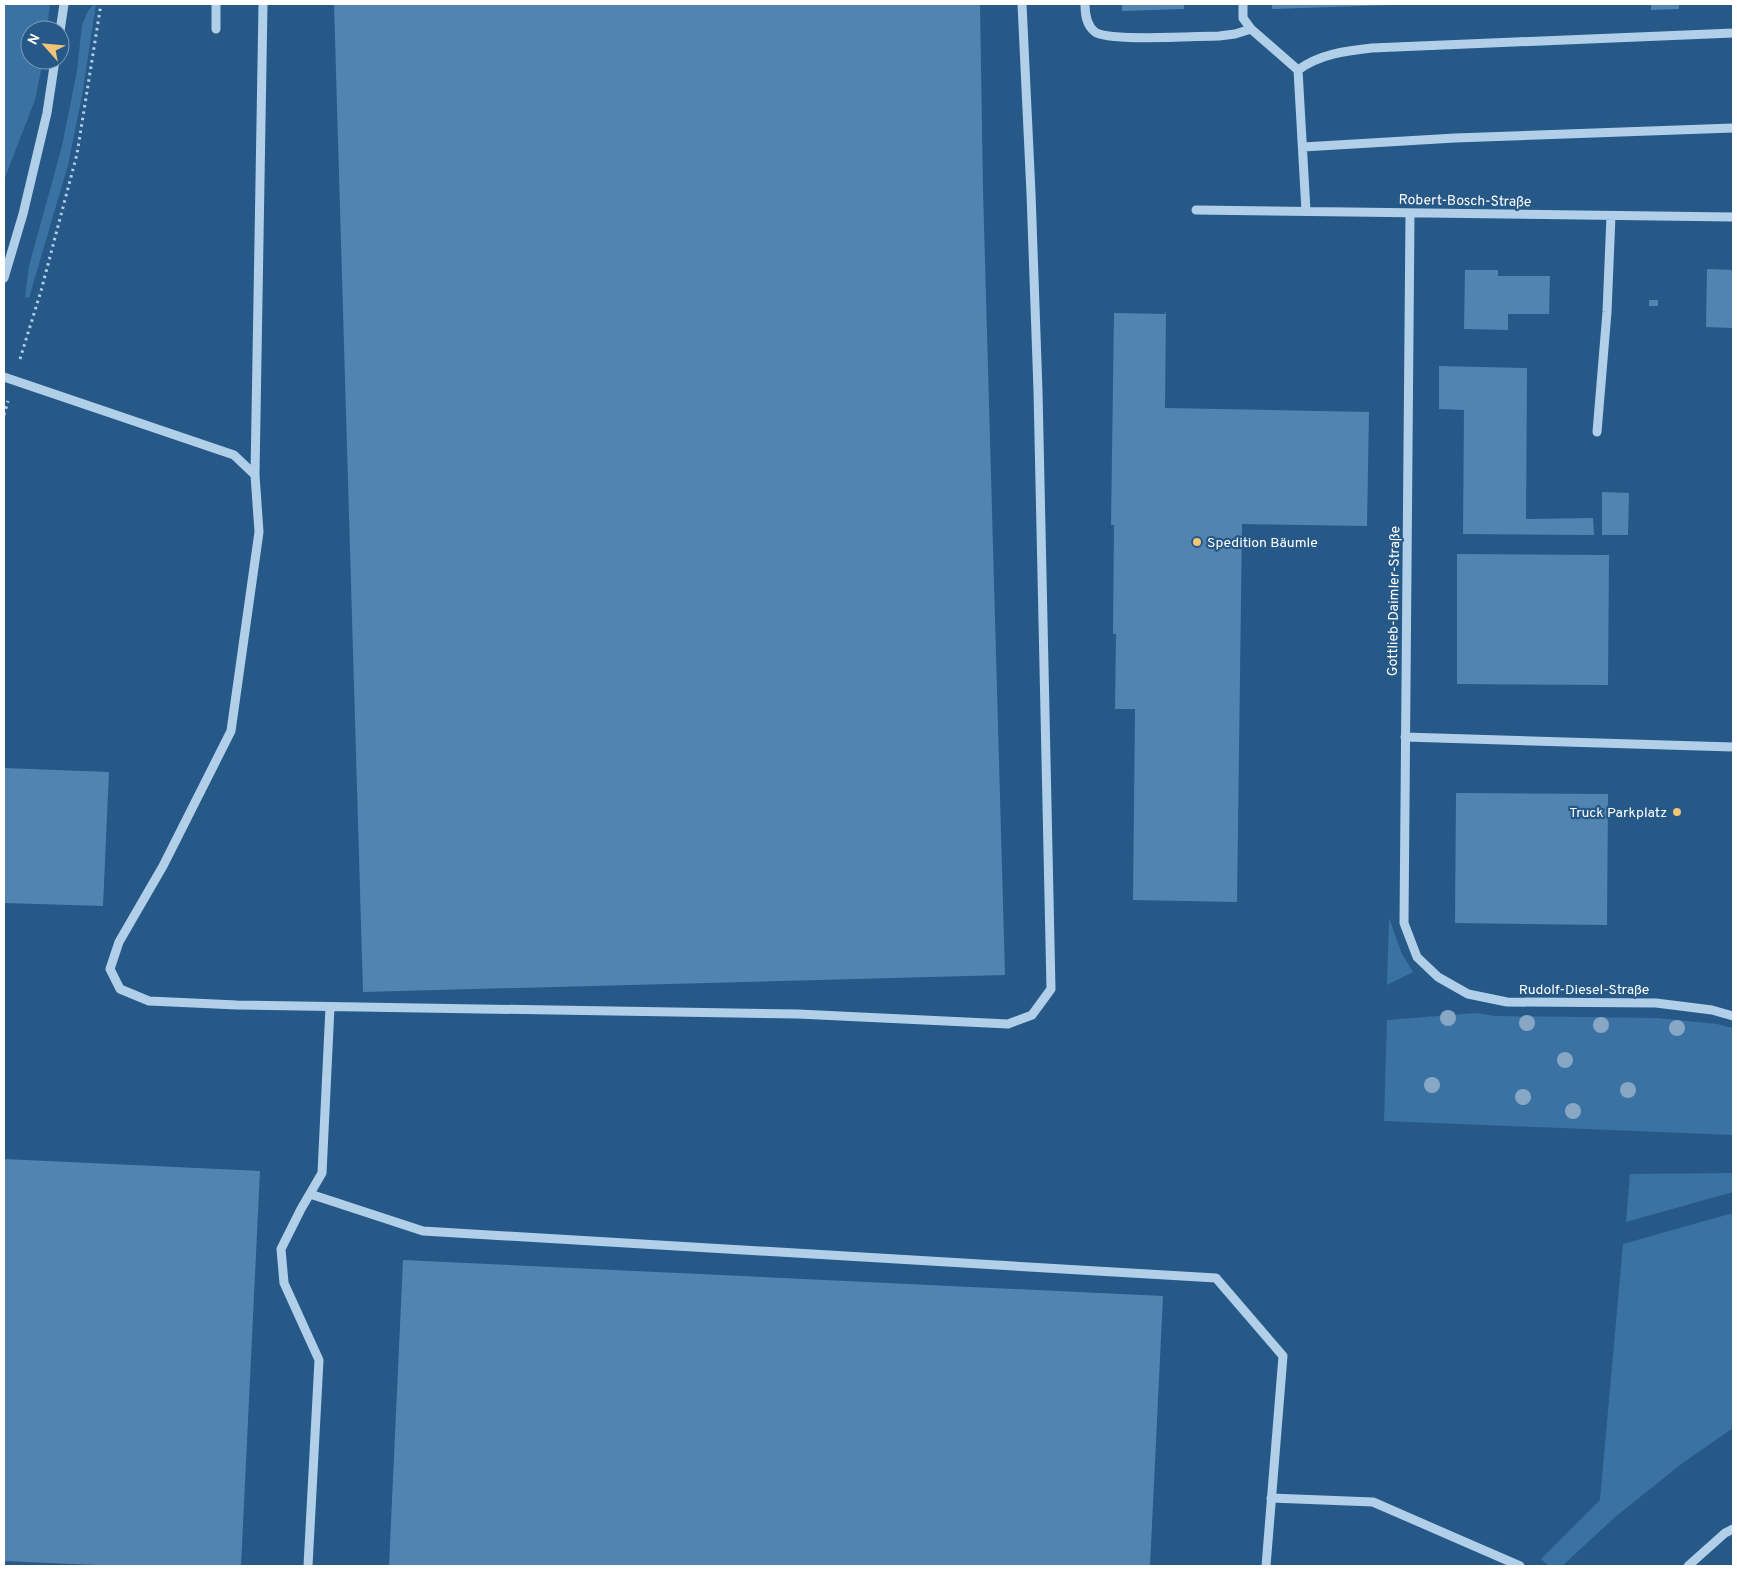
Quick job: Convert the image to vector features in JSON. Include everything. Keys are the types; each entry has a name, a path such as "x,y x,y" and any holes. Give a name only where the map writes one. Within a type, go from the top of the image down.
{"street":[{"path":"62,20 64,4"},
{"path":"216,4 216,29"},
{"path":"262,4 255,476 260,532 231,731 163,866 119,942 110,969 120,989 149,1001 237,1005 798,1014 1008,1024 1032,1015 1051,989 1038,392 1022,4"},
{"path":"1085,4 1086,17 1090,27 1096,34 1120,38 1219,36 1251,29"},
{"path":"1243,4 1243,18 1251,29 1298,70 1306,211"},
{"path":"1298,70 1310,61 1322,57 1372,48 1733,33"},
{"path":"4,278 23,214 47,113 54,70"},
{"path":"1303,147 1455,138 1733,128"},
{"name":"Robert-Bosch-Straße","path":"1196,210 1733,217"},
{"name":"Gottlieb-Daimler-Straße","path":"1410,213 1404,923 1418,957 1438,977"},
{"path":"1597,432 1607,312 1611,216"},
{"path":"4,377 234,455 255,476"},
{"path":"1405,737 1733,747"},
{"name":"Rudolf-Diesel-Straße","path":"1438,977 1468,994 1507,1002 1656,1003 1712,1010 1733,1016"},
{"path":"308,1566 319,1360 284,1283 281,1250 322,1173 330,1006"},
{"path":"310,1194 423,1231 1216,1278 1283,1356 1266,1566"},
{"path":"1271,1498 1373,1502 1520,1566"},
{"path":"1688,1566 1733,1528"}],"path":[{"path":"4,415 41,291 77,154 101,4"}],"shaded area":[{"path":"4,4 50,4 48,20 20,20 20,70 41,70 35,100 4,180"},
{"path":"96,4 82,96 68,165 29,298 25,297 29,266 62,146 77,71 82,25 88,11"},
{"path":"1389,918 1402,954 1413,972 1387,985"},
{"path":"1476,1013 1495,1016 1657,1018 1717,1024 1733,1028 1733,1135 1384,1121 1387,1020"},
{"path":"1733,1173 1733,1192 1626,1222 1630,1174"},
{"path":"1733,1213 1733,1428 1680,1465 1614,1518 1562,1566 1549,1566 1541,1559 1600,1500 1623,1244"}],"building":[{"path":"334,4 980,4 983,190 1005,975 363,992"},
{"path":"1122,4 1184,4 1184,9 1122,11"},
{"path":"1272,4 1391,4 1391,5 1272,9"},
{"path":"1651,4 1679,4 1679,9 1651,10"},
{"path":"1707,269 1733,270 1733,328 1706,327"},
{"path":"1465,270 1498,270 1498,276 1550,276 1549,314 1508,314 1508,330 1464,329"},
{"path":"1649,300 1658,300 1658,306 1649,306"},
{"path":"1166,311 1165,408 1369,412 1367,526 1242,524 1237,902 1133,900 1135,709 1115,709 1116,634 1113,634 1114,525 1111,525 1114,313 1165,314"},
{"path":"1439,366 1527,368 1526,519 1593,518 1594,535 1463,534 1464,410 1439,409"},
{"path":"1602,492 1629,493 1628,535 1602,535"},
{"path":"1457,554 1609,555 1608,685 1457,684"},
{"path":"4,768 109,772 103,906 4,903"},
{"path":"1456,793 1608,794 1607,925 1455,923"},
{"path":"4,1159 260,1171 241,1566 120,1566 4,1561"},
{"path":"403,1260 1163,1296 1150,1566 389,1566"}],"place":[{"name":"Spedition Bäumle","path":"1197,542"},
{"name":"Truck Parkplatz","path":"1677,812"}]}
